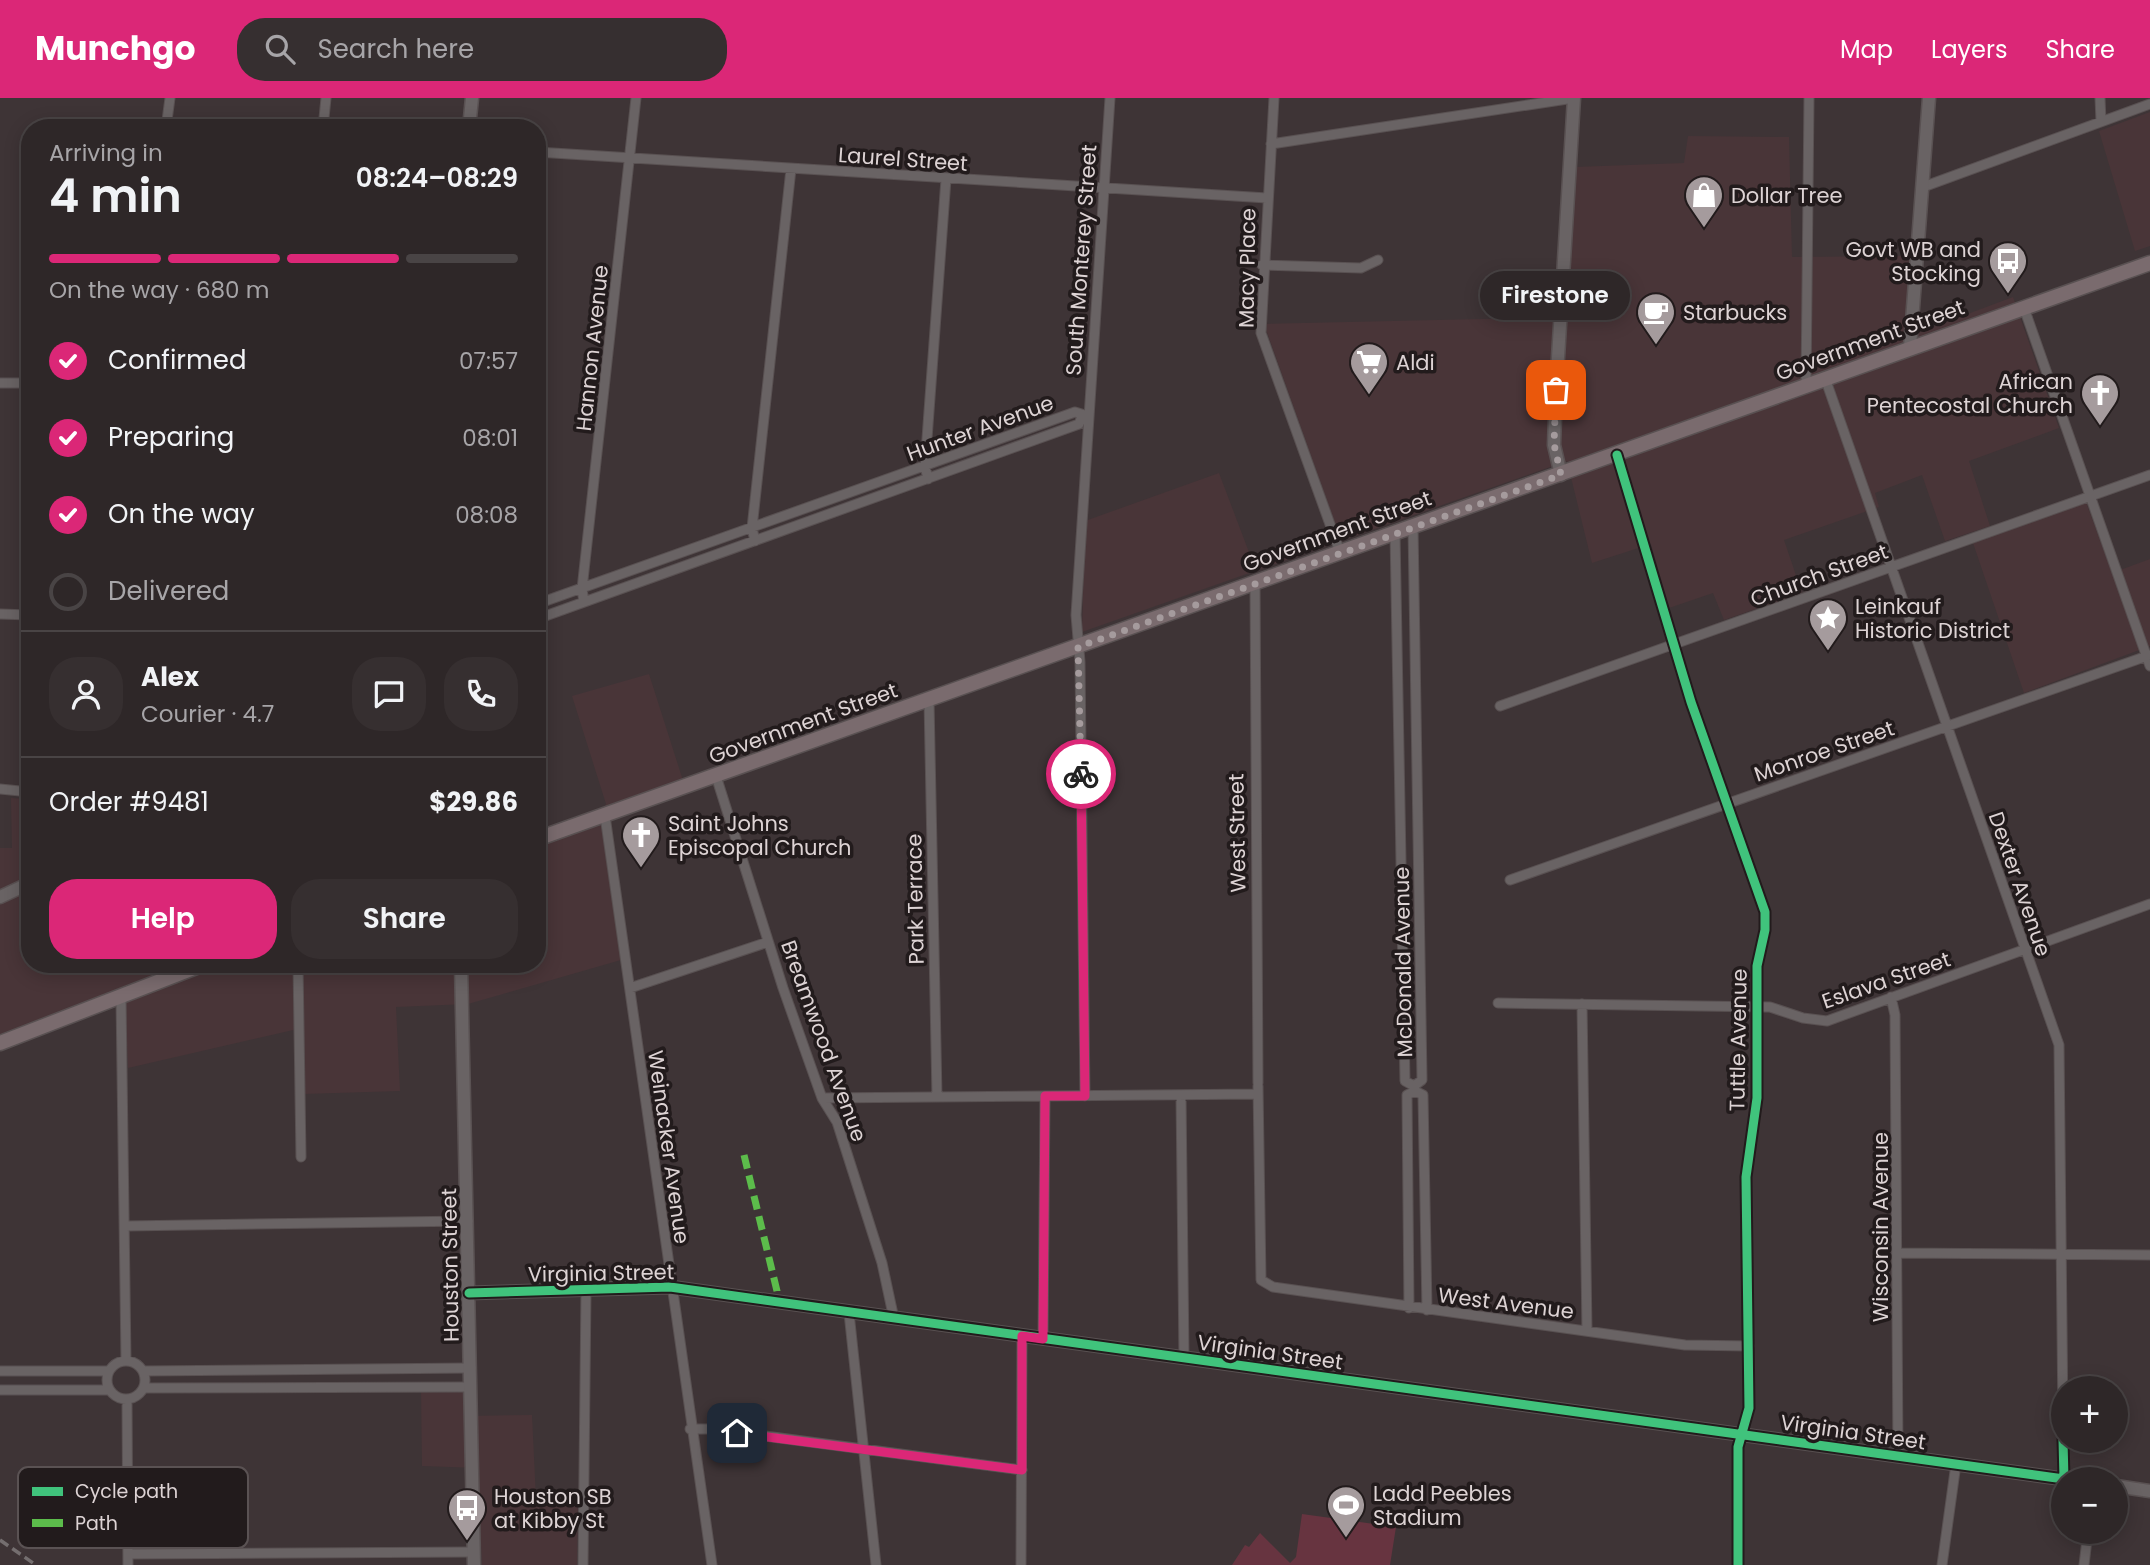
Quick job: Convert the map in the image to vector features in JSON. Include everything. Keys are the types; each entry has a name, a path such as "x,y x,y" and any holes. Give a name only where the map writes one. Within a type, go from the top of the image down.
{"main road":[{"name":"Government Street","path":"546,834 605,816 2150,263"},
{"path":"0,1044 181,973"}],"street":[{"path":"167,119 170,98"},
{"path":"324,119 327,98"},
{"path":"470,119 472,98"},
{"name":"Hannon Avenue","path":"584,602 582,589 636,98"},
{"name":"South Monterey Street","path":"1085,1096 1076,615 1085,416 1110,98"},
{"name":"Macy Place","path":"1274,98 1262,265 1261,333 1340,552"},
{"path":"1271,144 1574,98 1554,444 1561,475"},
{"path":"1806,385 1809,98"},
{"path":"1910,347 1929,98"},
{"path":"2099,98 2101,121"},
{"path":"1923,187 2150,104"},
{"name":"Laurel Street","path":"546,153 1267,198"},
{"path":"755,541 752,528 791,169"},
{"path":"928,479 925,466 946,179"},
{"path":"1262,265 1361,268 1378,260"},
{"path":"2024,308 2150,666"},
{"name":"Dexter Avenue","path":"1825,378 2059,1045 2062,1376"},
{"path":"0,383 21,383"},
{"name":"Hunter Avenue","path":"546,601 1075,412 1085,416 1079,424 546,616"},
{"name":"Tuttle Avenue","path":"1617,455 1673,645 1765,912 1765,930 1758,952 1758,1098 1745,1177 1749,1408 1738,1447 1738,1565"},
{"name":"Church Street","path":"1500,706 2150,475"},
{"name":"McDonald Avenue","path":"1395,533 1405,1081 1414,1086 1422,1080 1413,526"},
{"name":"West Street","path":"1255,583 1261,1280"},
{"path":"0,614 21,615"},
{"name":"Monroe Street","path":"1510,880 2148,655"},
{"name":"Park Terrace","path":"929,700 937,1097"},
{"name":"Breamwood Avenue","path":"716,776 768,942 822,1098 837,1122 882,1263 894,1319"},
{"path":"0,789 21,791"},
{"name":"Weinacker Avenue","path":"605,816 690,1429 712,1565"},
{"path":"0,897 21,887"},
{"name":"Eslava Street","path":"1498,1003 1756,1006 1826,1021 2150,904"},
{"path":"629,988 768,942"},
{"path":"298,973 301,1157"},
{"name":"Houston Street","path":"461,973 474,1559"},
{"path":"121,997 126,1361"},
{"name":"Wisconsin Avenue","path":"1891,998 1895,1014 1898,1456"},
{"path":"1582,1004 1587,1331"},
{"path":"822,1098 1181,1095 1258,1088"},
{"path":"1409,1308 1406,1095 1415,1091 1423,1096 1427,1310"},
{"path":"1181,1095 1184,1358"},
{"path":"1043,1339 1045,1096"},
{"path":"125,1226 468,1221"},
{"path":"1898,1253 2150,1255"},
{"name":"West Avenue","path":"1261,1280 1273,1287 1409,1308 1685,1345 1749,1346"},
{"name":"Virginia Street","path":"469,1293 670,1287 2051,1477"},
{"path":"583,1565 586,1290"},
{"path":"849,1313 876,1565"},
{"path":"1021,1565 1022,1336"},
{"path":"126,1361 136,1363 143,1371 144,1388 137,1396 127,1399 117,1397 109,1390 106,1380 116,1363 126,1361"},
{"path":"143,1371 471,1368"},
{"path":"289,1369 289,1388"},
{"path":"0,1371 109,1371"},
{"path":"144,1388 471,1387"},
{"path":"0,1390 109,1390"},
{"path":"127,1399 127,1467"},
{"path":"690,1429 712,1429 1022,1470"},
{"path":"1942,1565 1956,1464"},
{"path":"2128,1487 2150,1490"},
{"path":"2084,1565 2086,1544"},
{"path":"128,1548 128,1565"},
{"path":"128,1554 474,1559"}],"shaded area":[{"path":"2150,112 2150,246 2135,251 2099,131"},
{"path":"1688,136 1789,137 1792,257 1912,256 1906,337 2013,297 2059,428 1969,461 1990,526 1945,541 1922,475 1875,493 1879,507 1784,540 1802,593 1724,620 1713,593 1669,608 1651,544 1592,563 1567,461 1082,632 1085,521 1219,473 1255,568 1340,537 1264,324 1564,317 1574,167 1684,163"},
{"path":"2086,502 2112,573 2150,559 2150,646 2024,693 1973,543"},
{"path":"649,674 687,793 601,823 621,960 468,1004 396,1007 400,1091 304,1094 302,1028 128,1068 125,1001 0,1051 0,848 12,848 11,798 21,799 21,973 546,973 546,843 594,824 606,804 572,696"},
{"path":"421,1392 466,1392 466,1416 532,1415 536,1499 578,1499 577,1565 482,1565 477,1468 422,1466"},
{"name":"Ladd Peebles Stadium","path":"1302,1514 1396,1527 1390,1565 1232,1565 1245,1545 1249,1547 1260,1533 1290,1563 1296,1557"}],"railway":[{"path":"0,1540 36,1565"}],"marked path":[{"path":"744,1155 777,1291 777,1303"}],"cycle path":[{"path":"1617,455 1691,702 1765,912 1765,930 1757,966 1757,1098 1746,1177 1749,1408 1738,1447 1738,1565"},
{"path":"469,1293 670,1287 2064,1479 2063,1453"}],"way so far":[{"path":"1081,774 1078,647 1561,475 1554,444 1556,390"}],"place":[{"name":"Dollar Tree","path":"1704,229"},
{"name":"Govt WB and Stocking","path":"2008,295"},
{"name":"Starbucks","path":"1656,346"},
{"name":"Firestone","path":"1556,390"},
{"name":"Aldi","path":"1369,396"},
{"name":"African Pentecostal Church","path":"2100,427"},
{"name":"Leinkauf Historic District","path":"1828,652"},
{"name":"Saint Johns Episcopal Church","path":"641,869"},
{"name":"Ladd Peebles Stadium","path":"1346,1539"},
{"name":"Houston SB at Kibby St","path":"467,1542"}],"route":[{"path":"737,1433 1022,1470 1022,1336 1043,1339 1045,1096 1085,1096 1081,774"}]}
